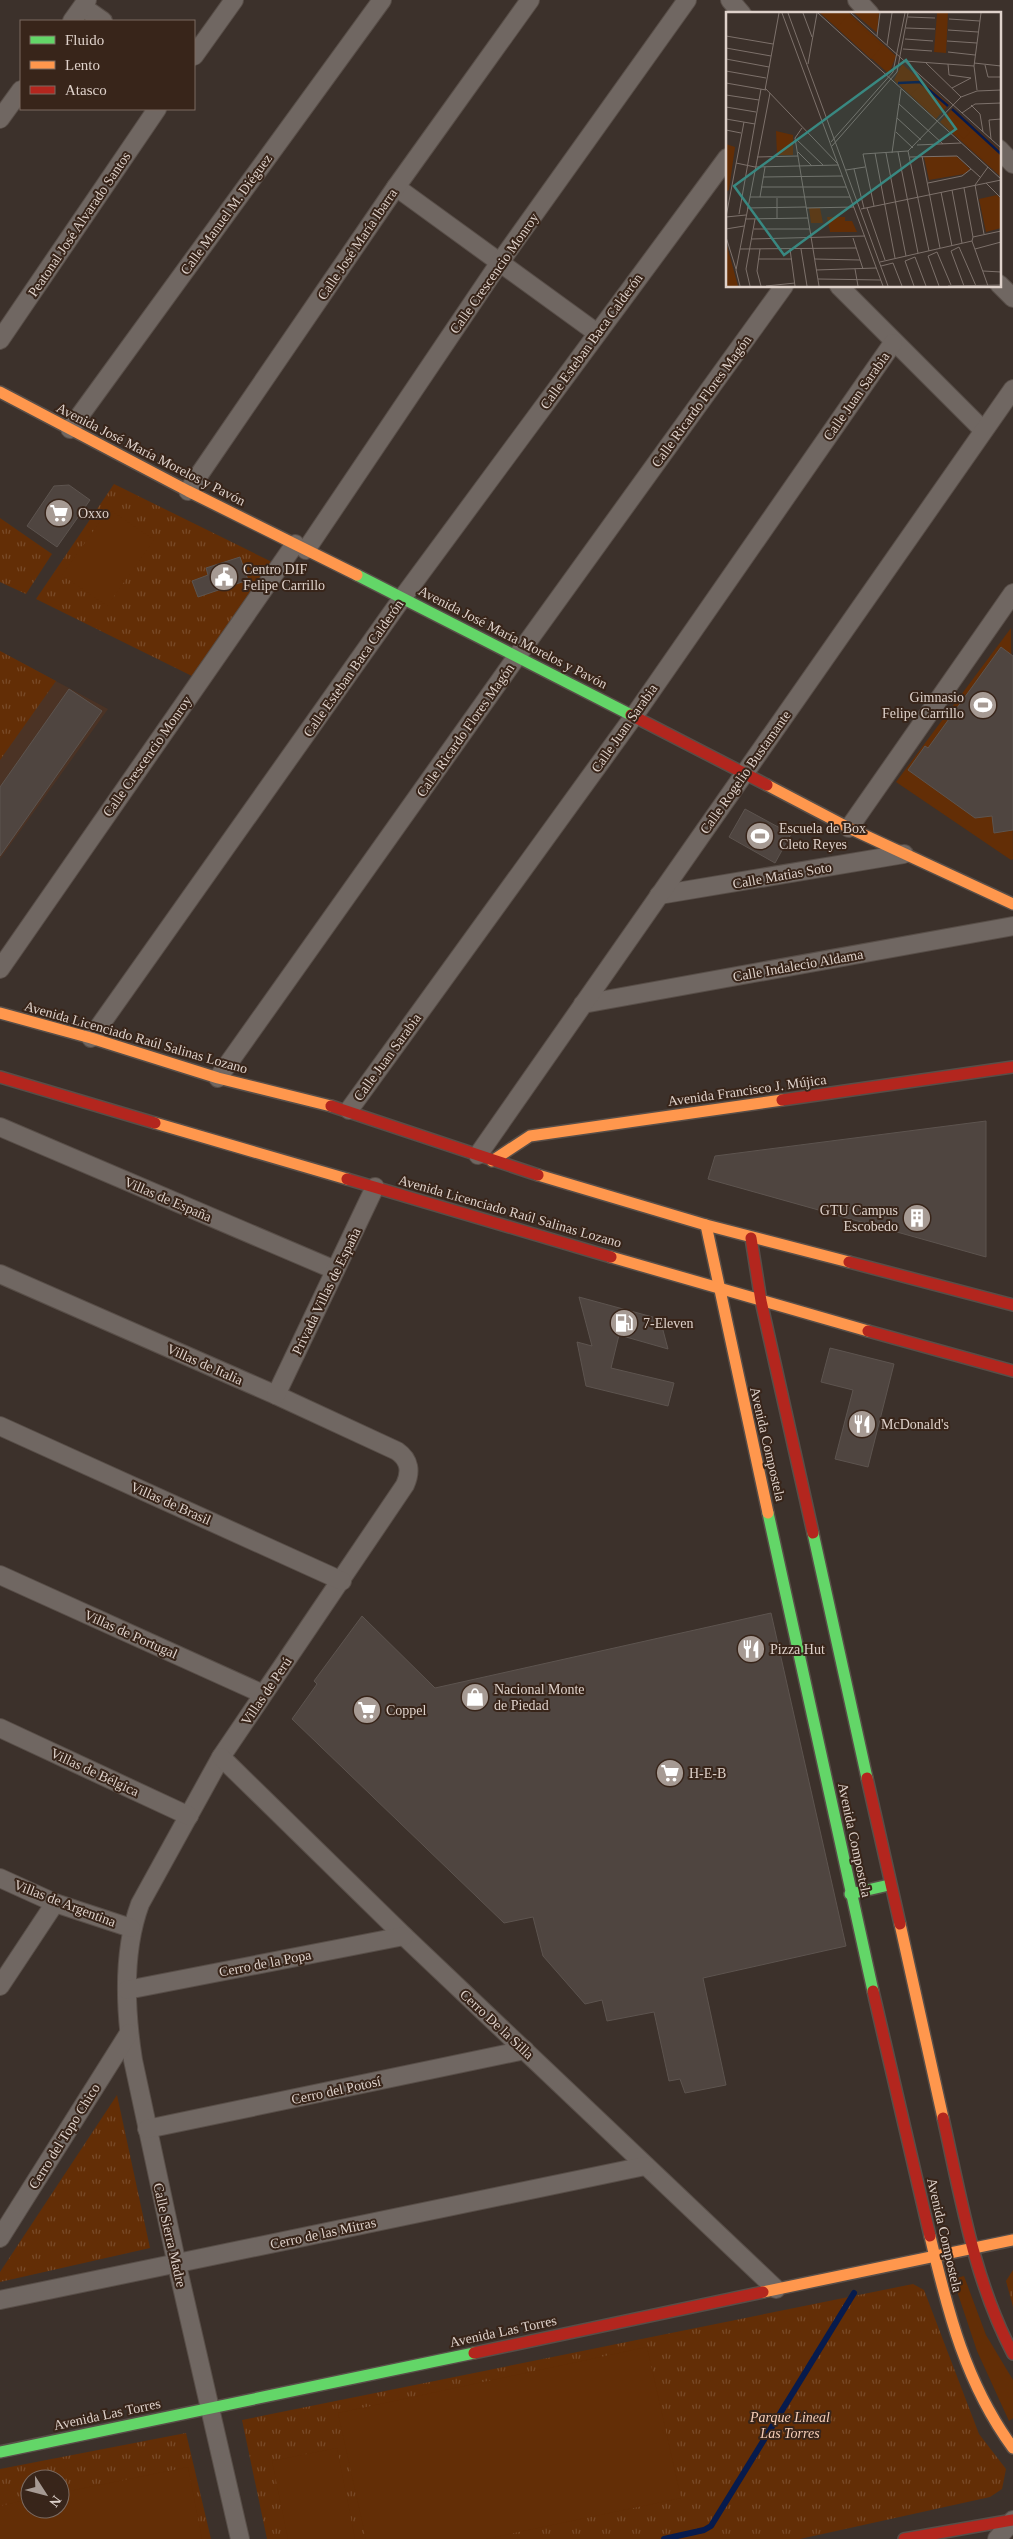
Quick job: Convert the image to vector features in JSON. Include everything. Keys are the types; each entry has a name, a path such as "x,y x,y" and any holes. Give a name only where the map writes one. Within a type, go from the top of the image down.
{"street":[{"path":"195,55 234,0"},
{"name":"Calle Manuel M. Diéguez","path":"70,429 382,0"},
{"name":"Calle José María Ibarra","path":"188,491 396,187 530,0"},
{"name":"Calle Crescencio Monroy","path":"0,969 687,0"},
{"path":"730,0 740,12"},
{"path":"857,0 868,12"},
{"path":"73,20 85,3 102,20"},
{"path":"0,120 11,96"},
{"name":"Peatonal José Alvarado Santos","path":"0,340 156,110"},
{"path":"1000,151 1013,164"},
{"name":"Calle Esteban Baca Calderón","path":"91,1038 403,597 596,333 724,166"},
{"path":"396,187 596,333"},
{"path":"1000,285 1013,298"},
{"name":"Calle Ricardo Flores Magón","path":"218,1078 783,288"},
{"path":"841,288 893,343 983,430"},
{"name":"Calle Juan Sarabia","path":"349,1110 634,716 893,343"},
{"name":"Calle Rogelio Bustamante","path":"485,1158 583,1004 1013,389"},
{"name":"Avenida José María Morelos y Pavón","path":"0,392 188,491 403,597 849,828 1013,904"},
{"path":"849,828 1013,593"},
{"name":"Calle Matias Soto","path":"659,895 904,854"},
{"name":"Calle Indalecio Aldama","path":"583,1004 1013,926"},
{"name":"Avenida Licenciado Raúl Salinas Lozano","path":"0,1013 91,1038 218,1078 349,1110 485,1158 751,1238 1013,1305"},
{"name":"Avenida Francisco J. Mújica","path":"485,1158 530,1136 1013,1067"},
{"name":"Avenida Licenciado Raúl Salinas Lozano","path":"0,1077 718,1286 760,1301 1013,1372"},
{"name":"Villas de España","path":"0,1127 336,1270"},
{"name":"Privada Villas de España","path":"276,1395 375,1187"},
{"name":"Avenida Compostela","path":"706,1225 718,1286 805,1658 850,1894 947,2310 966,2367 985,2406 1013,2448"},
{"name":"Avenida Compostela","path":"751,1238 760,1301 833,1651 972,2248 983,2290 996,2322 1013,2354"},
{"name":"Villas de Italia","path":"0,1274 276,1395 397,1451 407,1461"},
{"name":"Villas de Brasil","path":"0,1426 342,1581"},
{"name":"Villas de Perú","path":"131,1928 140,1904 221,1757 342,1581 405,1485 408,1473 407,1461"},
{"name":"Villas de Portugal","path":"0,1575 263,1694"},
{"name":"Villas de Bélgica","path":"0,1728 189,1816"},
{"name":"Cerro De la Silla","path":"221,1757 404,1936 776,2289"},
{"name":"Villas de Argentina","path":"0,1878 55,1903 131,1928"},
{"path":"850,1894 889,1885"},
{"path":"0,1986 55,1903"},
{"name":"Calle Sierra Madre","path":"131,1928 127,1990 129,2033 147,2129 240,2539"},
{"name":"Cerro de la Popa","path":"127,1990 404,1936"},
{"name":"Cerro del Topo Chico","path":"0,2238 129,2033"},
{"name":"Cerro del Potosí","path":"147,2129 525,2050"},
{"name":"Cerro de las Mitras","path":"0,2300 177,2265 645,2166"},
{"name":"Avenida Las Torres","path":"0,2452 1013,2240"},
{"path":"904,2539 1013,2520"},
{"path":"997,2539 1013,2520"}],"shaded area":[{"path":"0,651 108,709 0,859"}],"green space":[{"path":"114,484 274,563 194,677 36,599"},
{"path":"109,509 154,540 107,606 62,575"},
{"path":"0,518 52,554 26,594 0,582"},
{"name":"Gimnasio Felipe Carrillo","path":"1011,628 1013,859 1011,860 896,782"},
{"path":"0,651 56,681 0,760"},
{"path":"117,2095 150,2248 0,2282 0,2272"},
{"path":"1013,2270 1013,2307 1006,2281"},
{"path":"964,2276 986,2335 1013,2380 1013,2418 1009,2421 977,2351 953,2279"},
{"name":"Parque Lineal Las Torres","path":"913,2284 924,2290 979,2434 1006,2469 1002,2489 990,2497 800,2539 267,2539 242,2420"},
{"path":"647,2347 681,2498 486,2539 366,2539 338,2413"},
{"path":"186,2433 211,2539 0,2539 0,2469"},
{"path":"337,2448 355,2539 288,2539 272,2461"},
{"path":"188,2467 202,2539 0,2539 0,2506 20,2501 20,2519 70,2519 70,2491"}],"building":[{"name":"Oxxo","path":"69,485 90,500 57,547 27,526 54,486"},
{"name":"Centro DIF Felipe Carrillo","path":"240,557 248,580 198,597 192,581 208,575 206,568"},
{"name":"Gimnasio Felipe Carrillo","path":"1001,647 1013,656 1013,830 994,833 992,816 975,818 908,770 925,746 928,748"},
{"path":"69,689 102,711 0,856 0,787"},
{"name":"Escuela de Box Cleto Reyes","path":"745,809 791,834 775,863 729,837"},
{"name":"GTU Campus Escobedo","path":"986,1121 986,1257 708,1179 715,1156"},
{"path":"579,1297 660,1319 668,1349 619,1335 611,1368 674,1383 668,1406 586,1386 577,1342 592,1346"},
{"name":"McDonald's","path":"830,1348 894,1364 868,1467 835,1459 853,1390 821,1382"},
{"path":"771,1613 846,1946 703,1978 726,2085 685,2093 680,2079 669,2081 654,2012 607,2021 602,2000 585,2004 543,1956 533,1917 504,1923 292,1719 317,1684 314,1681 362,1616 435,1688"}],"waterway":[{"path":"664,2539 704,2530 711,2526 854,2293"}],"traffic: fast":[{"path":"357,575 631,715"},
{"path":"768,1513 873,1991"},
{"path":"813,1533 867,1778"},
{"path":"850,1894 889,1885"},
{"path":"0,2452 474,2353"}],"traffic: slow":[{"path":"0,392 188,491 357,575"},
{"path":"767,785 849,828 1013,904"},
{"path":"0,1013 91,1038 218,1078 331,1106"},
{"path":"492,1161 530,1136 782,1100"},
{"path":"155,1123 347,1179"},
{"path":"538,1175 706,1225 849,1262"},
{"path":"706,1225 768,1513"},
{"path":"611,1257 868,1331"},
{"path":"900,1924 943,2118"},
{"path":"930,2236 952,2320 971,2373 983,2399 1013,2448"},
{"path":"763,2292 1013,2240"}],"traffic: jam":[{"path":"631,715 767,785"},
{"path":"782,1100 1013,1067"},
{"path":"0,1077 155,1123"},
{"path":"331,1106 538,1175"},
{"path":"347,1179 611,1257"},
{"path":"751,1238 761,1301 813,1533"},
{"path":"849,1262 1013,1305"},
{"path":"868,1331 1013,1371"},
{"path":"867,1778 900,1924"},
{"path":"873,1991 930,2236"},
{"path":"943,2118 978,2268 988,2297 1013,2354"},
{"path":"474,2353 763,2292"},
{"path":"904,2539 1013,2520"}],"place":[{"name":"Oxxo","path":"59,513"},
{"name":"Centro DIF Felipe Carrillo","path":"224,577"},
{"name":"Gimnasio Felipe Carrillo","path":"983,705"},
{"name":"Escuela de Box Cleto Reyes","path":"760,836"},
{"name":"GTU Campus Escobedo","path":"917,1218"},
{"name":"7-Eleven","path":"624,1323"},
{"name":"McDonald's","path":"862,1424"},
{"name":"Pizza Hut","path":"751,1649"},
{"name":"Nacional Monte de Piedad","path":"475,1697"},
{"name":"Coppel","path":"367,1710"},
{"name":"H-E-B","path":"670,1773"}]}
